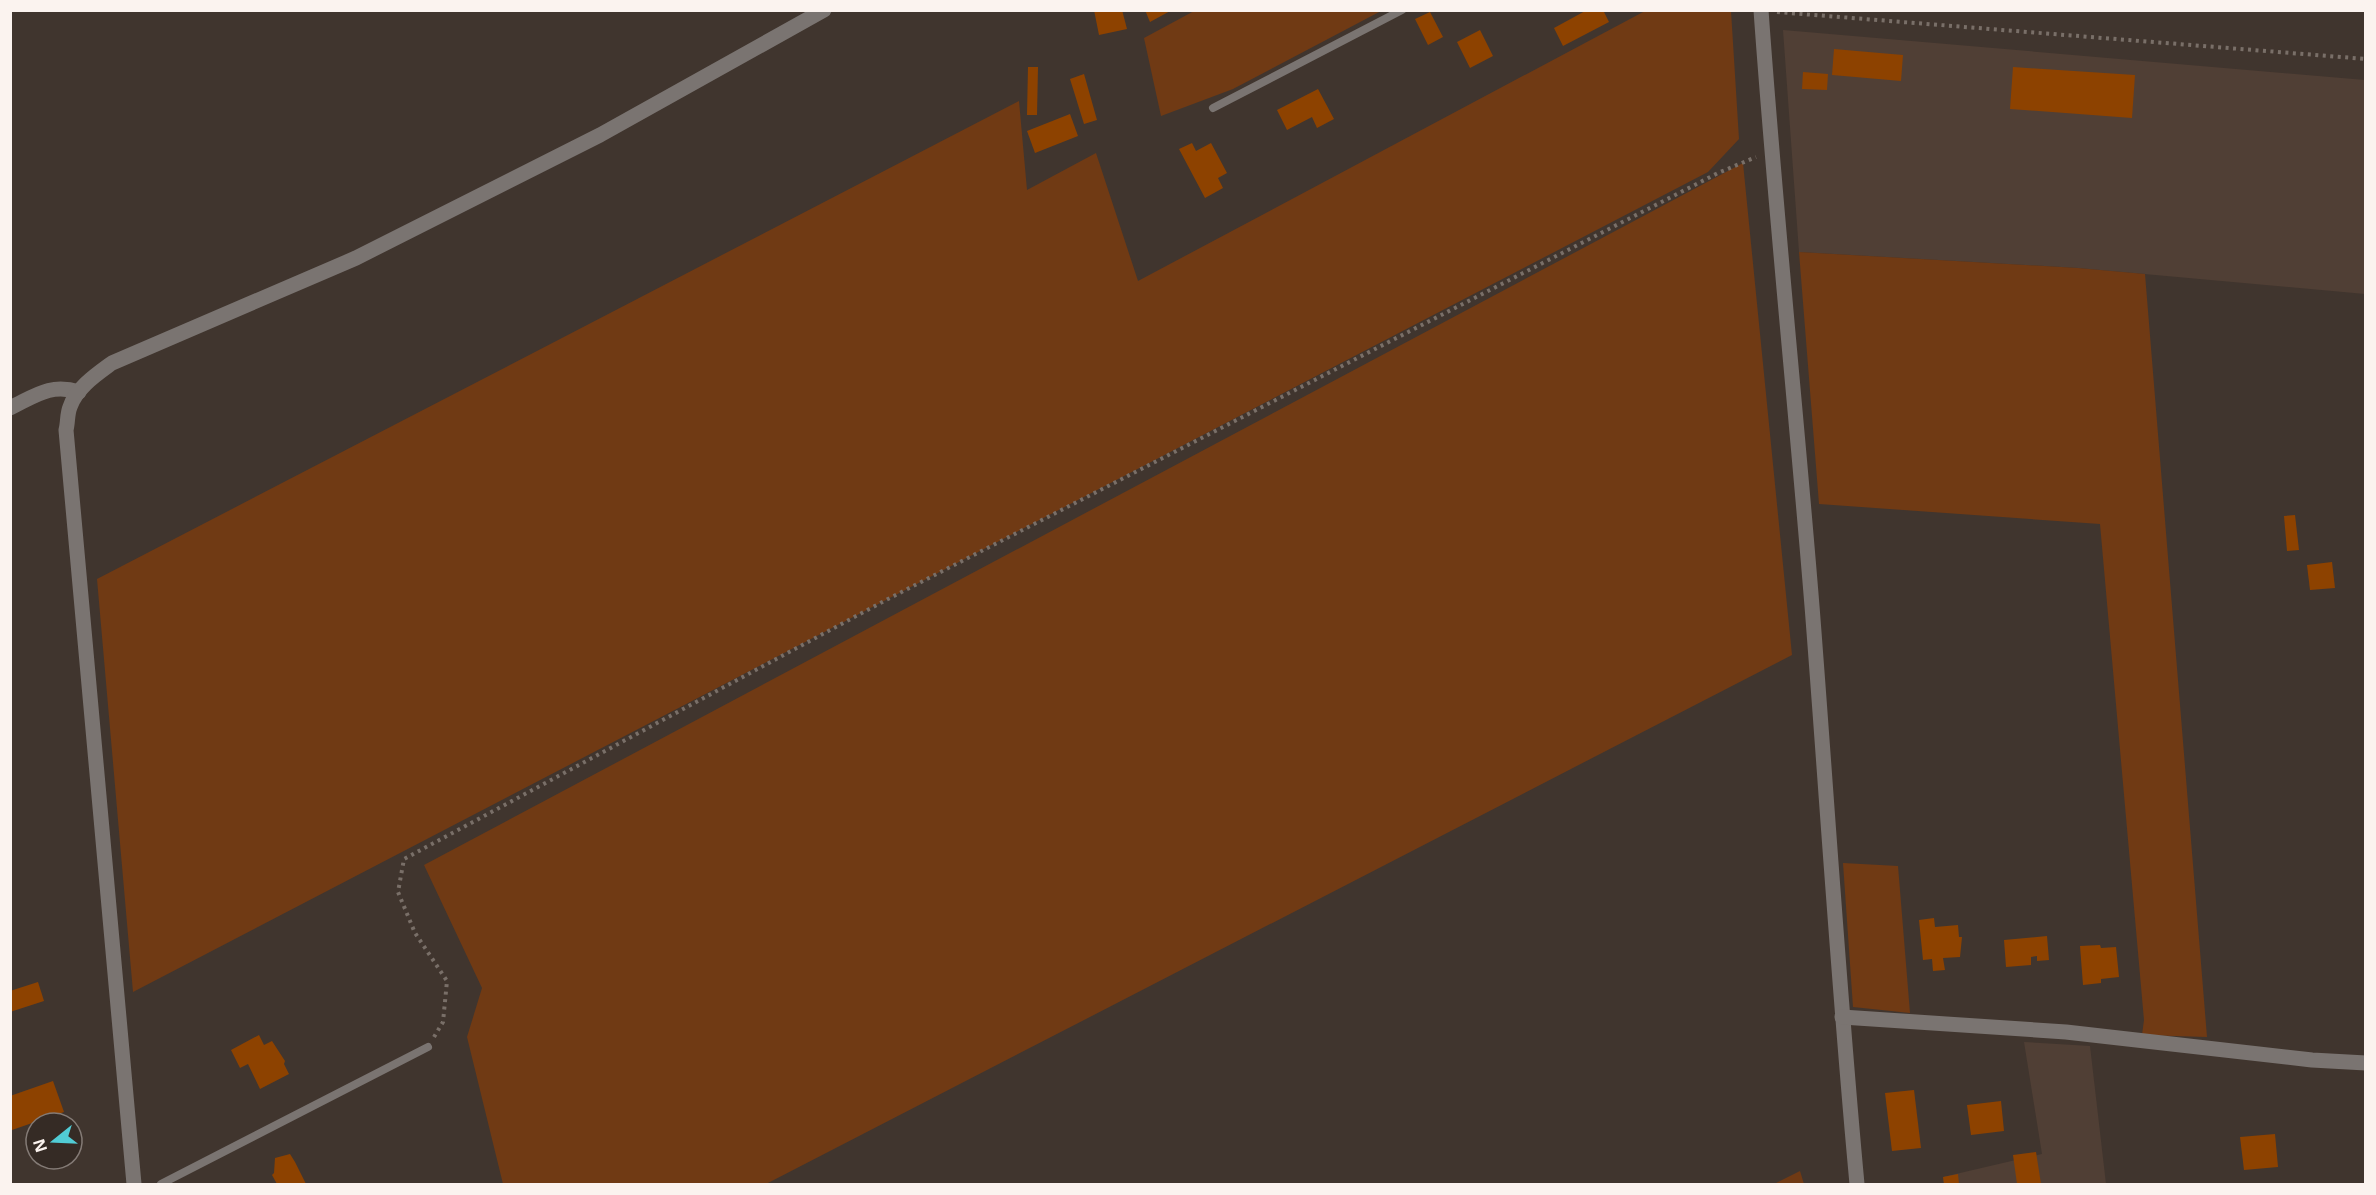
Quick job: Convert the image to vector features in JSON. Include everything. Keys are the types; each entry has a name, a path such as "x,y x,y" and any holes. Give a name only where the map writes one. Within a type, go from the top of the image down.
{"street":[{"path":"134,1185 66,430 70,407 79,392 94,376 112,363 356,258 600,135 824,10"},
{"path":"1767,11 1772,156 1812,605 1842,1017 1857,1185"},
{"path":"10,408 49,390 64,387 79,392"},
{"path":"1842,1017 2066,1032 2312,1060 2366,1062"}],"lane":[{"path":"1214,108 1401,10"},
{"path":"161,1185 428,1047"}],"path":[{"path":"1767,11 2366,59"},
{"path":"428,1047 443,1022 447,981 415,933 398,892 404,859 918,584 1718,173 1757,157 1772,156"}],"shaded area":[{"path":"1196,10 1381,11 1233,89 1161,116 1144,38"},
{"path":"1645,11 1731,11 1739,139 1708,172 133,992 97,579 1019,101 1027,190 1096,153 1138,281"},
{"path":"1783,30 2365,80 2365,294 2078,268 1799,252"},
{"path":"1743,163 1792,655 766,1184 503,1184 467,1037 482,988 424,865"},
{"path":"1799,252 2145,274 2207,1037 2142,1035 2144,1020 2100,524 1819,504"},
{"path":"1843,863 1898,866 1910,1013 1853,1007"},
{"path":"2024,1042 2090,1046 2106,1184 1944,1184 1943,1177 2042,1154"},
{"path":"1800,1171 1804,1184 1774,1184"}],"building":[{"path":"1094,10 1122,10 1127,29 1099,35"},
{"path":"1145,10 1172,10 1150,22"},
{"path":"1587,10 1603,10 1609,22 1563,46 1554,28"},
{"path":"1430,12 1443,37 1428,45 1415,19"},
{"path":"1480,30 1493,56 1470,68 1457,42"},
{"path":"1834,49 1903,55 1901,81 1832,75"},
{"path":"1028,67 1038,67 1037,115 1027,115"},
{"path":"2013,67 2135,75 2132,118 2010,109"},
{"path":"1803,72 1828,74 1827,90 1802,89"},
{"path":"1084,74 1097,120 1084,124 1070,79"},
{"path":"1318,89 1334,119 1317,128 1312,117 1287,130 1277,110"},
{"path":"1070,114 1078,136 1035,153 1027,131"},
{"path":"1192,143 1196,151 1211,143 1227,173 1218,178 1223,188 1205,198 1179,149"},
{"path":"2295,515 2299,550 2287,551 2284,516"},
{"path":"2332,562 2335,588 2310,590 2307,565"},
{"path":"1934,918 1935,927 1958,925 1959,937 1962,937 1960,957 1943,958 1945,970 1933,971 1932,959 1923,960 1919,920"},
{"path":"2047,936 2049,960 2037,961 2037,956 2031,957 2031,965 2006,967 2004,940"},
{"path":"2100,945 2101,948 2116,947 2119,977 2101,979 2101,983 2083,985 2080,946"},
{"path":"38,982 44,1001 10,1012 10,991"},
{"path":"259,1035 264,1045 272,1041 285,1061 284,1064 289,1074 260,1089 248,1064 240,1068 231,1050"},
{"path":"53,1081 64,1111 24,1111 24,1126 12,1130 10,1096"},
{"path":"1914,1090 1921,1148 1892,1151 1885,1093"},
{"path":"2001,1101 2004,1131 1971,1135 1967,1105"},
{"path":"2275,1134 2278,1167 2244,1170 2240,1137"},
{"path":"2036,1152 2041,1184 2017,1184 2013,1155"},
{"path":"290,1154 306,1184 277,1184 272,1175 275,1158"},
{"path":"1958,1174 1959,1184 1944,1184 1943,1177"}]}
